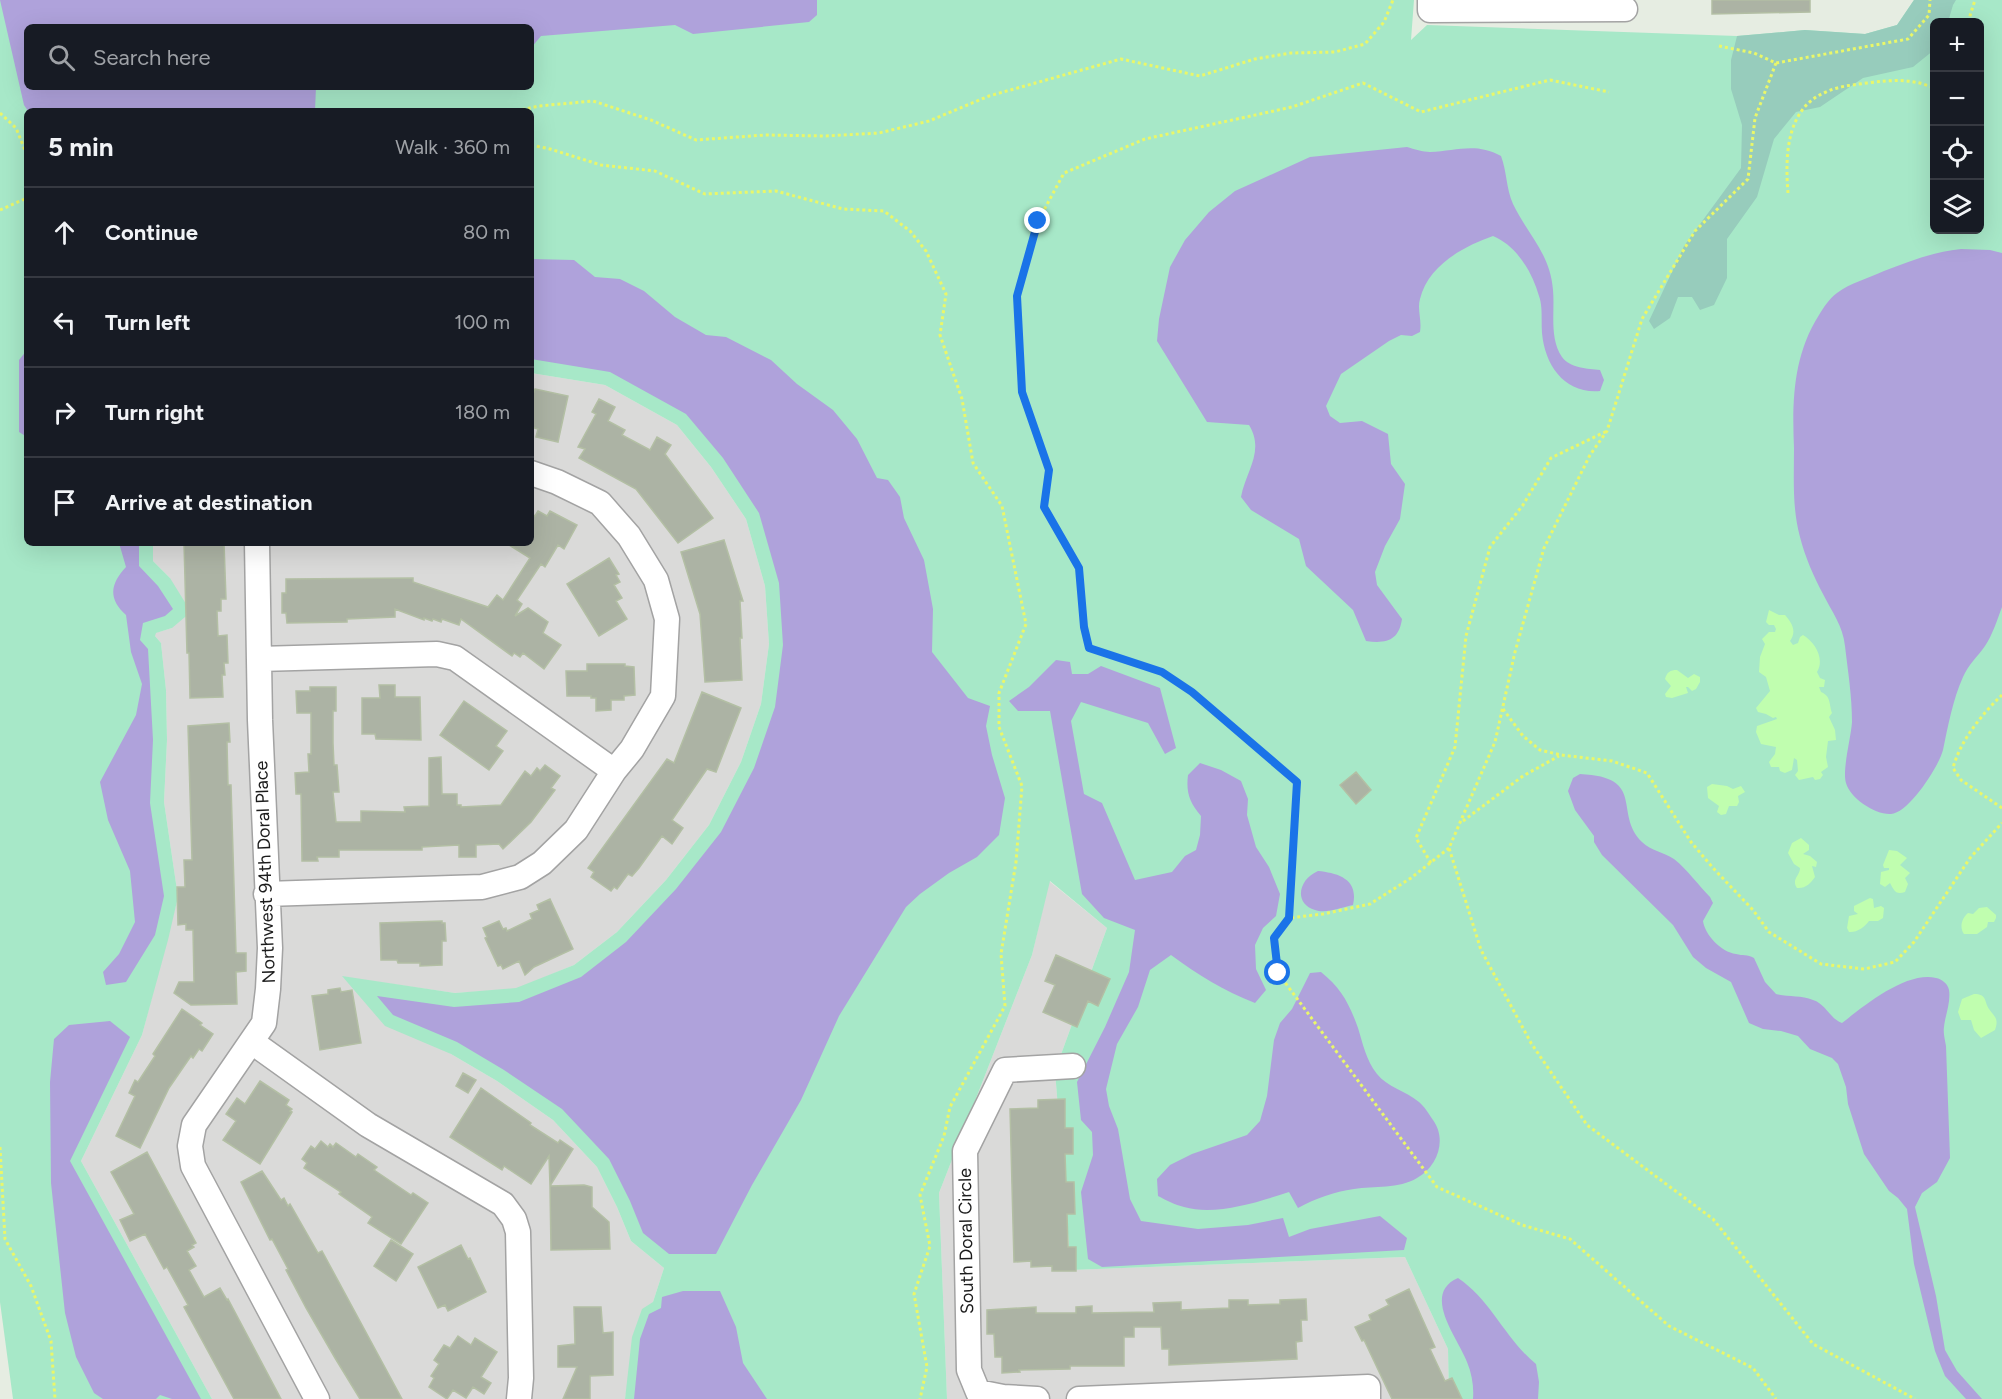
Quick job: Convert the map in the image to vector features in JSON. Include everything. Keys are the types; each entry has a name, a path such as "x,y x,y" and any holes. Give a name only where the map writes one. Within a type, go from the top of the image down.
{"street":[{"path":"1430,0 1430,10 1625,9"},
{"path":"266,894 483,887 520,877 542,863 576,830 614,771 632,749 663,696 667,619 656,580 629,536 600,502 534,474"},
{"name":"Northwest 94th Doral Place","path":"257,546 266,894 270,948 268,989 264,1023 194,1125 190,1146 193,1166 317,1399"},
{"path":"259,658 437,654 455,658 614,771"},
{"path":"252,1042 368,1125 503,1204 514,1219 518,1232 521,1378 519,1399"},
{"name":"South Doral Circle","path":"1037,1399 1003,1397 978,1392 969,1370 964,1151 1005,1070 1073,1066"},
{"path":"1079,1399 1368,1388 1368,1399"}],"path":[{"path":"530,108 593,101 651,120 696,140 765,135 825,136 879,133 929,121 989,96 1121,59 1200,76 1255,59 1291,52 1335,52 1365,44 1384,22 1393,0"},
{"path":"1719,46 1754,53 1776,63 1908,39 1929,15 1930,0"},
{"path":"1969,18 1975,0"},
{"path":"1289,918 1323,914 1370,904 1431,863 1449,848 1495,742 1515,652 1544,548 1590,455 1607,430 1642,319 1695,231 1748,179 1755,118 1776,63"},
{"path":"1788,192 1787,152 1790,136 1795,122 1809,102 1836,88 1889,80 1906,79 1930,86"},
{"path":"1609,92 1550,80 1421,112 1363,83 1292,107 1145,139 1065,173 1038,221 1017,296 1022,392 1049,470 1044,507 1079,568 1084,627 1089,648 1162,672 1192,692 1297,782 1289,918 1274,938 1278,973 1437,1187 1522,1225 1570,1239 1669,1326 1754,1368 1776,1399"},
{"path":"0,113 16,128 24,148"},
{"path":"534,146 550,149 601,165 655,171 705,194 776,191 843,209 884,211 910,231 926,251 946,294 940,335 962,399 973,463 1002,506 1026,624 999,693 999,727 1022,786 1016,862 1001,954 1005,1006 950,1107 944,1137 920,1195 930,1246 914,1294 927,1367 920,1399"},
{"path":"0,210 24,199"},
{"path":"1431,863 1416,838 1455,747 1466,636 1490,547 1523,505 1551,458 1607,430"},
{"path":"2002,694 1991,705 1957,752 1953,768 1961,780 2002,808"},
{"path":"1503,709 1523,736 1540,750 1560,755 1612,761 1647,773 1691,842 1753,910 1769,932 1821,964 1864,969 1895,962 1914,942 1970,858 2002,823"},
{"path":"1460,823 1523,776 1560,755"},
{"path":"1449,848 1481,950 1531,1043 1587,1125 1713,1219 1813,1344 1915,1399"},
{"path":"0,1147 5,1239 31,1286 51,1341 55,1399"}],"shaded area":[{"path":"0,0 1414,0 1411,40 1427,25 1737,36 1805,30 1865,34 1897,25 1914,0 2002,0 2002,1399 1449,1399 1448,1349 1405,1257 1071,1270 1055,1071 1107,928 1050,881 1032,955 939,1193 947,1399 625,1399 632,1337 642,1309 653,1302 664,1268 631,1241 597,1167 553,1120 497,1081 451,1054 385,1026 342,976 455,993 516,988 574,965 617,932 666,880 709,825 741,762 761,704 769,644 765,586 746,519 711,467 677,425 605,385 534,373 534,108 24,108 24,546 153,546 153,561 170,578 191,612 172,628 156,633 155,636 161,643 166,690 167,740 164,802 178,897 142,1035 81,1161 212,1399 13,1399 0,1302"},
{"path":"0,0 817,0 817,15 809,22 693,34 675,25 541,36 534,44 534,24 24,24 24,90 316,90 315,108 26,108"},
{"path":"1914,0 1956,0 1949,18 1930,18 1930,53 1913,67 1863,78 1820,107 1796,112 1774,139 1757,197 1727,239 1727,278 1714,305 1700,310 1692,297 1678,297 1670,318 1654,329 1649,321 1684,246 1741,168 1742,125 1731,89 1731,60 1737,36 1805,30 1865,34 1897,25"},
{"path":"1407,147 1430,152 1474,148 1501,156 1513,204 1548,265 1553,290 1555,342 1558,350 1565,361 1570,364 1600,370 1604,380 1600,391 1588,391 1567,383 1552,367 1544,345 1539,296 1528,269 1509,246 1493,236 1458,252 1438,267 1430,277 1419,303 1420,332 1412,336 1401,335 1389,341 1341,374 1326,406 1330,416 1340,423 1362,421 1388,434 1391,464 1405,484 1400,519 1385,546 1375,572 1377,585 1402,619 1395,636 1386,641 1373,642 1366,641 1353,610 1306,566 1299,539 1251,510 1241,497 1255,452 1253,434 1249,425 1207,422 1157,341 1159,319 1170,267 1185,240 1209,212 1235,191 1310,157"},
{"path":"1961,249 1990,250 2002,253 2002,607 1988,641 1968,668 1959,685 1943,750 1936,767 1906,806 1898,812 1885,814 1871,809 1858,800 1848,789 1846,783 1846,762 1852,722 1844,639 1840,626 1807,559 1796,515 1793,413 1796,379 1810,331 1825,306 1842,289 1912,260"},
{"path":"534,259 574,260 595,277 620,279 644,291 675,317 706,335 726,337 771,360 797,384 833,410 857,439 877,478 888,480 900,497 904,518 924,560 933,609 932,652 968,698 990,706 986,726 1005,798 999,835 977,857 949,873 906,907 839,1016 801,1100 752,1185 716,1254 669,1254 643,1233 609,1159 562,1109 457,1042 393,1015 377,996 454,1007 519,1002 581,977 626,942 676,889 721,832 754,768 775,707 783,645 779,583 759,513 723,458 686,414 610,372 534,359"},
{"path":"24,354 24,435 19,432 19,360"},
{"path":"534,373 605,385 677,425 711,467 746,519 765,586 769,644 761,704 741,762 709,825 666,880 617,932 574,965 516,989 455,993 343,977 451,1054 497,1081 553,1120 597,1167 631,1241 664,1268 629,1376 625,1399 212,1399 81,1161 142,1035 178,897 164,802 167,740 166,690 161,643 155,636 155,633 172,628 170,578 153,561 153,546 534,546"},
{"path":"120,546 139,546 139,566 158,586 173,609 165,616 143,623 140,640 148,649 153,740 150,803 164,896 155,935 126,982 106,985 103,972 119,954 135,922 130,871 108,820 100,782 136,715 142,684 131,652 126,615 116,603 113,591 117,579 126,567"},
{"path":"1056,660 1070,662 1072,674 1088,674 1101,666 1160,688 1176,748 1165,754 1148,723 1081,702 1071,721 1084,794 1102,803 1135,880 1172,872 1185,856 1196,850 1201,816 1189,797 1187,781 1188,775 1200,763 1221,770 1241,781 1248,799 1247,815 1256,847 1269,867 1280,894 1276,916 1263,928 1255,945 1256,969 1266,990 1255,1003 1212,982 1171,955 1150,970 1138,1007 1117,1044 1106,1089 1109,1106 1118,1129 1130,1199 1141,1221 1198,1229 1248,1225 1283,1218 1289,1237 1310,1229 1380,1216 1407,1238 1404,1250 1102,1267 1088,1259 1081,1192 1093,1155 1092,1132 1081,1120 1077,1082 1105,1027 1129,972 1135,930 1104,918 1082,894 1050,711 1018,711 1009,701 1029,687"},
{"path":"1580,774 1601,777 1614,782 1621,789 1634,831 1642,842 1674,859 1710,897 1713,903 1703,921 1710,937 1730,953 1754,958 1765,982 1776,994 1813,1000 1842,1023 1886,992 1912,980 1924,977 1936,978 1947,986 1949,999 1944,1032 1950,1158 1937,1182 1922,1193 1915,1207 1936,1296 1945,1350 1957,1371 1982,1399 1966,1399 1945,1376 1935,1351 1914,1264 1907,1209 1889,1191 1864,1154 1838,1064 1832,1058 1810,1049 1798,1036 1763,1029 1749,1023 1731,982 1706,968 1693,957 1673,925 1602,855 1594,842 1594,836 1575,810 1568,791 1573,778"},
{"path":"1318,871 1339,876 1350,883 1354,896 1353,905 1324,911 1308,907 1301,897 1301,891 1306,879"},
{"path":"1049,881 1107,928 1055,1071 1071,1270 1405,1257 1448,1349 1449,1399 947,1399 939,1193 1032,955"},
{"path":"1321,972 1334,984 1348,1004 1373,1069 1386,1082 1419,1102 1437,1127 1440,1144 1430,1167 1410,1182 1339,1192 1318,1198 1298,1208 1289,1192 1237,1207 1210,1210 1181,1206 1158,1196 1157,1179 1170,1165 1192,1154 1247,1135 1260,1121 1267,1096 1274,1040 1280,1023 1292,1009 1310,973"},
{"path":"110,1021 130,1037 70,1161 201,1399 172,1399 160,1395 156,1399 103,1399 94,1393 76,1357 65,1313 51,1183 50,1082 54,1039 69,1025"},
{"path":"1458,1278 1480,1297 1516,1344 1536,1364 1539,1382 1538,1399 1473,1399 1469,1367 1450,1329 1442,1305 1447,1285"},
{"path":"683,1291 720,1291 736,1327 743,1363 767,1399 634,1399 640,1339 649,1314 661,1308 662,1297"}],"sand":[{"path":"1769,610 1785,615 1790,621 1793,630 1790,641 1793,645 1798,643 1803,635 1818,651 1820,662 1817,672 1820,678 1825,680 1824,687 1819,687 1829,701 1832,713 1829,717 1835,730 1836,740 1828,741 1826,757 1828,767 1821,772 1823,775 1820,779 1815,780 1813,777 1799,780 1795,775 1798,771 1797,760 1794,758 1792,770 1785,773 1780,771 1779,767 1771,767 1769,762 1775,754 1776,747 1761,744 1756,732 1757,726 1777,719 1758,712 1756,708 1770,691 1766,677 1759,672 1760,657 1765,644 1762,639 1769,632 1775,632 1776,629 1774,625 1766,622"},
{"path":"1677,670 1688,678 1694,674 1700,677 1700,682 1692,691 1686,687 1688,693 1672,698 1666,697 1665,694 1671,686 1665,679 1669,672"},
{"path":"1712,784 1733,789 1741,786 1745,792 1738,796 1737,806 1729,806 1726,814 1721,815 1717,812 1719,806 1708,798 1707,787"},
{"path":"1801,838 1809,845 1809,850 1803,854 1817,862 1816,867 1812,866 1815,877 1805,887 1797,888 1795,880 1800,868 1794,864 1788,853 1792,843"},
{"path":"1889,850 1897,851 1907,858 1900,865 1910,873 1905,878 1908,884 1905,892 1897,892 1890,883 1885,887 1880,884 1881,872 1889,870 1883,865"},
{"path":"1870,898 1873,899 1874,908 1881,906 1884,908 1883,918 1878,921 1869,921 1855,932 1849,932 1847,928 1849,916 1858,914 1854,911 1854,906"},
{"path":"1987,907 1996,915 1994,922 1988,922 1987,927 1977,934 1964,934 1961,926 1966,915 1973,914 1979,908"},
{"path":"1974,994 1983,997 1996,1021 1995,1030 1981,1038 1974,1030 1971,1020 1961,1020 1958,1012 1962,999"}],"building":[{"path":"1712,0 1810,0 1810,12 1712,14"},
{"path":"535,389 568,396 558,442 536,437 538,429 534,428"},
{"path":"599,399 615,407 608,421 625,430 622,435 650,450 657,437 671,445 665,454 713,518 678,543 636,489 579,458 585,449 578,447 596,414 592,412"},
{"path":"538,511 547,516 550,511 577,525 564,549 558,545 545,567 541,564 517,600 522,604 515,616 528,608 548,622 543,633 561,645 544,669 523,653 520,657 514,653 512,656 461,619 459,625 442,619 441,622 433,619 432,621 424,618 424,620 395,609 395,617 347,619 347,622 287,623 286,613 282,613 282,593 286,593 286,579 413,578 413,582 488,607 497,595 503,600 530,558 511,546 534,546 535,516"},
{"path":"724,540 743,601 740,601 742,680 705,682 700,614 681,552"},
{"path":"184,546 224,546 226,599 221,599 221,611 217,611 218,636 227,635 228,663 224,663 225,675 222,675 223,697 190,698 189,653 187,653"},
{"path":"609,558 619,574 616,575 620,582 614,585 622,598 616,601 627,619 599,636 567,584"},
{"path":"587,664 625,664 625,666 634,667 635,695 624,696 624,700 611,700 611,710 596,711 596,698 567,696 566,671 587,671"},
{"path":"379,685 395,685 395,697 420,697 421,740 376,739 375,734 362,734 362,698 380,698"},
{"path":"310,687 336,687 333,743 339,792 333,792 336,822 361,822 361,811 405,812 404,807 429,806 429,758 441,757 442,794 457,794 457,805 461,807 501,805 525,771 531,776 537,768 540,771 545,765 560,776 551,788 555,790 531,822 503,849 499,844 476,845 476,857 459,857 459,845 422,847 422,850 339,850 339,857 317,857 318,861 302,861 301,794 296,794 295,773 309,772 311,713 297,713 296,691 310,691"},
{"path":"702,692 741,708 716,772 707,769 672,820 683,828 672,844 662,836 632,876 628,874 617,889 614,887 611,891 591,877 594,872 588,868 667,759 674,763"},
{"path":"464,701 507,731 496,746 503,751 489,770 440,735"},
{"path":"229,723 228,785 231,785 236,953 246,953 246,971 236,972 237,1004 191,1005 174,993 179,982 194,982 193,930 186,930 186,924 178,925 177,887 185,887 184,860 192,860 188,726"},
{"path":"1356,772 1371,790 1356,804 1340,785"},
{"path":"550,899 573,949 534,967 525,975 519,961 503,969 501,965 498,966 485,938 487,937 483,928 499,921 503,929 506,928 507,931 532,919 530,914 539,910 537,905"},
{"path":"442,921 445,923 446,941 442,941 442,965 420,966 420,963 381,960 380,923"},
{"path":"1056,955 1110,979 1098,1006 1088,1001 1077,1027 1043,1012 1055,985 1045,981"},
{"path":"340,988 341,992 352,990 361,1043 320,1050 312,996 328,994 328,990"},
{"path":"182,1009 213,1034 202,1051 199,1049 193,1058 191,1056 169,1088 140,1148 116,1136 135,1096 129,1093 135,1080 138,1082"},
{"path":"463,1073 476,1080 468,1093 456,1086"},
{"path":"260,1081 289,1100 286,1105 292,1109 290,1111 292,1112 260,1164 223,1140 236,1121 226,1114 237,1098 245,1104"},
{"path":"481,1088 531,1123 530,1125 558,1143 560,1140 573,1149 550,1186 549,1156 531,1184 504,1166 502,1170 450,1137"},
{"path":"1065,1099 1065,1128 1073,1128 1073,1154 1065,1154 1066,1182 1074,1182 1075,1214 1067,1214 1068,1247 1076,1247 1076,1271 1052,1271 1052,1266 1031,1267 1031,1261 1014,1262 1010,1109 1038,1108 1038,1100"},
{"path":"321,1141 328,1147 330,1144 333,1147 336,1143 356,1157 358,1154 377,1167 374,1170 411,1195 413,1193 428,1203 401,1244 368,1223 372,1217 339,1194 341,1192 304,1168 307,1163 302,1159 311,1146 315,1149"},
{"path":"147,1152 196,1243 187,1251 196,1266 189,1270 204,1297 220,1288 228,1299 281,1399 234,1399 184,1307 188,1305 167,1267 164,1269 145,1234 130,1241 120,1220 134,1214 111,1172"},
{"path":"262,1171 281,1200 284,1198 288,1206 290,1204 318,1253 322,1251 402,1399 360,1399 306,1308 286,1270 288,1269 272,1239 270,1240 241,1182"},
{"path":"584,1185 592,1187 592,1207 609,1222 610,1249 551,1250 550,1186"},
{"path":"391,1240 413,1254 396,1281 374,1266"},
{"path":"461,1245 468,1259 470,1258 486,1292 448,1311 445,1305 438,1308 418,1267"},
{"path":"1409,1289 1435,1347 1430,1349 1445,1381 1452,1378 1462,1399 1392,1399 1364,1340 1362,1341 1355,1327 1371,1320 1369,1315 1389,1305 1386,1300"},
{"path":"1306,1299 1307,1320 1301,1320 1302,1341 1296,1342 1297,1359 1169,1365 1169,1349 1162,1349 1161,1327 1134,1327 1134,1337 1124,1337 1124,1366 1070,1366 1070,1369 1019,1370 1020,1372 1002,1373 1002,1357 995,1357 994,1334 987,1334 987,1310 1036,1307 1036,1313 1076,1313 1076,1307 1092,1306 1092,1313 1154,1312 1153,1303 1181,1302 1181,1310 1229,1308 1229,1300 1248,1300 1248,1305 1280,1304 1280,1300"},
{"path":"574,1307 601,1307 603,1333 613,1332 613,1375 590,1376 590,1399 563,1399 577,1367 558,1367 558,1346 575,1344"},
{"path":"458,1336 471,1345 475,1338 497,1352 481,1377 491,1383 484,1394 473,1387 466,1398 453,1390 447,1399 429,1387 434,1378 431,1376 439,1364 434,1360 444,1345 450,1348"}],"route":[{"path":"1038,221 1017,296 1022,392 1049,470 1044,507 1079,568 1084,627 1089,648 1162,672 1192,692 1297,782 1289,918 1274,938 1278,973"}]}
